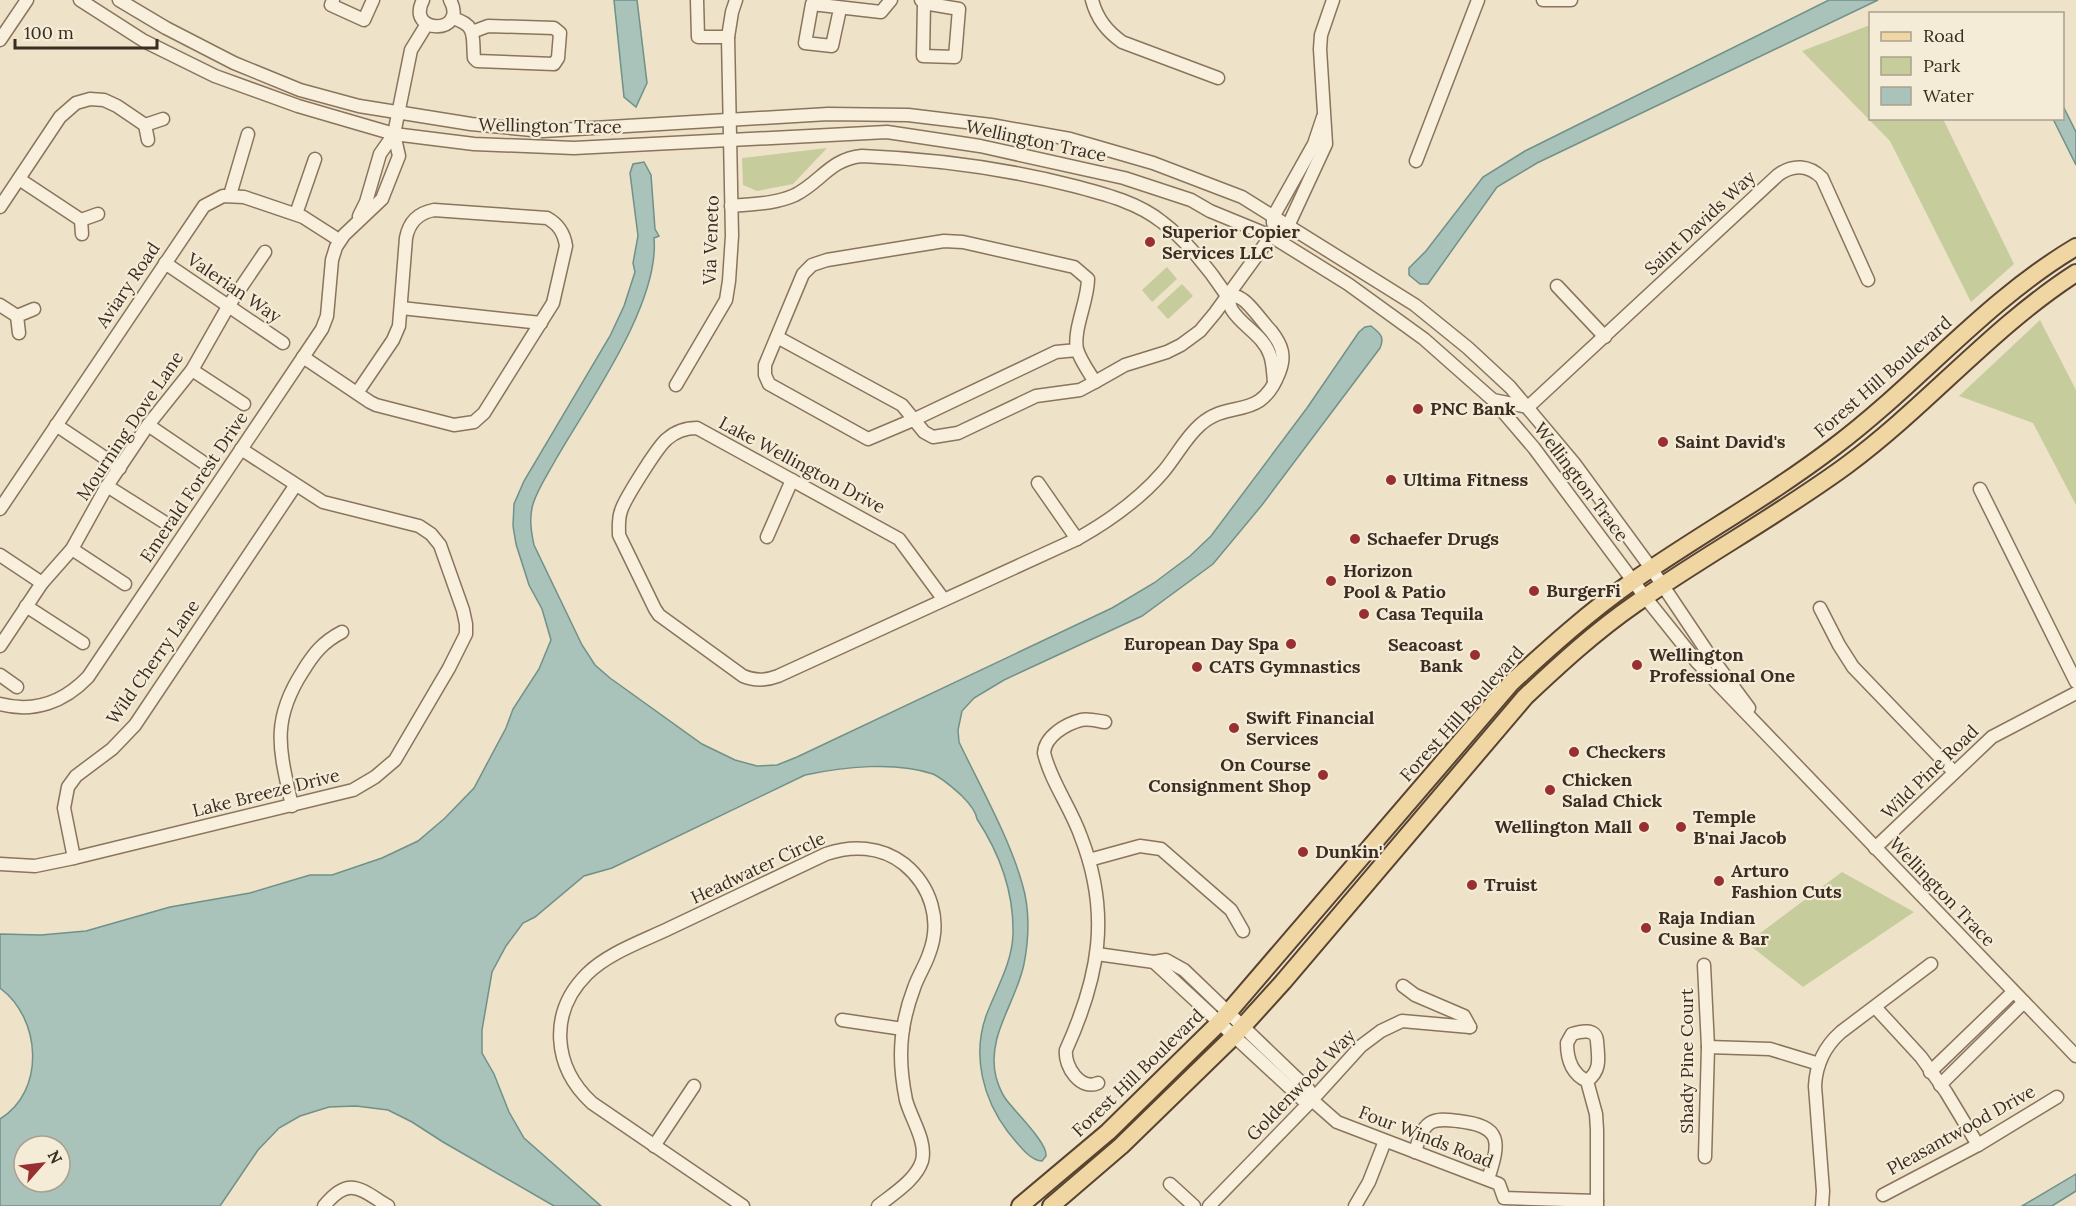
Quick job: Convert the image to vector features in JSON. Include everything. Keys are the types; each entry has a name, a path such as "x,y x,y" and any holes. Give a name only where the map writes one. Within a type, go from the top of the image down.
{"main road":[{"name":"Forest Hill Boulevard","path":"1020,1206 1107,1132 1224,1017 1511,683 1582,620 1633,581 1806,468 1870,418 2009,293 2076,248"},
{"name":"Forest Hill Boulevard","path":"1051,1206 1121,1146 1239,1030 1283,982 1525,698 1596,634 1645,597 1812,490 1849,463 1912,411 2003,326 2031,303 2076,273"},
{"path":"1806,468 1849,463"}],"street":[{"path":"0,40 27,0"},
{"name":"Wellington Trace","path":"80,0 144,41 215,76 298,106 394,134 474,144 574,148 886,132 980,146 1124,178 1191,200 1271,236 1348,284 1424,339 1493,400 1534,448 1645,597 1697,662 2076,1056"},
{"name":"Wellington Trace","path":"119,0 166,28 234,63 300,90 360,106 471,124 543,131 840,114 908,115 991,125 1070,139 1153,163 1242,197 1415,305 1468,348 1528,407 1574,463 1651,568 1706,650 1782,752"},
{"path":"333,0 330,5 364,20 373,0"},
{"path":"419,1 420,15 427,24 438,27 444,26 452,18 454,8 450,0"},
{"path":"697,0 698,37 728,37"},
{"name":"Via Veneto","path":"676,385 726,300 731,262 728,37 736,0"},
{"path":"840,9 881,12 891,0"},
{"path":"1092,0 1101,22 1122,42 1218,78"},
{"path":"777,337 902,405 924,432 933,437 958,433 1036,396 1080,390 1125,365 1167,352 1188,341 1205,325 1271,236 1288,226 1326,144 1320,49 1333,0"},
{"path":"1416,161 1478,0"},
{"path":"1543,0 1571,0"},
{"path":"923,2 959,9 955,57 923,56 923,2"},
{"path":"452,18 464,21 472,32 475,39 474,58 477,61 554,64 558,58 560,33 555,28 488,26 472,32"},
{"path":"354,225 366,202 380,154 394,134 411,50 427,24"},
{"path":"0,207 60,117 76,103 90,99 104,100 117,106 145,124 148,140"},
{"path":"1271,236 1273,217 1314,144 1325,111"},
{"path":"145,124 163,119"},
{"path":"248,134 230,195 244,197 296,214 339,240 382,200 399,156 394,134"},
{"path":"731,206 770,203 784,199 808,187 836,163 855,157 905,158 999,170 1097,192 1151,214 1183,240 1227,295"},
{"path":"296,214 315,159"},
{"name":"Saint Davids Way","path":"1528,407 1778,175 1789,168 1811,169 1822,178 1868,280"},
{"path":"19,179 81,220"},
{"name":"Aviary Road","path":"0,509 204,206 216,198 230,195"},
{"path":"303,357 357,393 376,405 454,425 474,422 484,414 553,303 566,246 565,238 558,226 547,218 434,210 420,214 410,225 408,231 401,308 396,333 357,393"},
{"path":"81,220 98,214"},
{"path":"81,220 82,234"},
{"name":"Emerald Forest Drive","path":"0,704 17,707 44,706 68,695 88,677 322,329 327,316 333,254 339,240"},
{"path":"1077,350 1056,352 914,420 868,439 769,384 765,375 765,365 803,274 812,265 827,260 944,241 1074,267 1088,279 1077,350 1095,382"},
{"name":"Mourning Dove Lane","path":"0,646 42,584 72,549 107,486 148,425 192,370 229,305 265,252"},
{"name":"Valerian Way","path":"165,263 283,343"},
{"path":"1557,286 1605,337"},
{"name":"Lake Wellington Drive","path":"944,600 899,539 698,428 687,428 678,432 660,445 621,509 618,523 620,535 659,615 736,673 750,679 764,680 778,676 944,600 1077,538 1116,515 1144,492 1206,420 1218,414 1254,404 1266,396 1275,385 1283,363 1283,350 1272,333 1242,298 1227,295"},
{"path":"0,304 17,316 19,333"},
{"path":"401,308 541,323"},
{"path":"17,316 34,309"},
{"path":"192,370 244,404"},
{"path":"1493,400 1528,407"},
{"path":"56,425 120,468"},
{"path":"148,425 204,463"},
{"name":"Lake Breeze Drive","path":"0,864 35,866 74,858 345,793 368,782 395,760 450,668 466,634 463,610 443,551 431,534 419,526 322,502 241,449"},
{"path":"767,537 792,480"},
{"path":"1038,483 1077,538"},
{"path":"107,486 164,522"},
{"name":"Wild Cherry Lane","path":"74,858 63,808 68,787 76,776 112,749 135,724 296,486"},
{"path":"1980,489 2076,682"},
{"path":"72,549 125,584"},
{"path":"0,555 42,584"},
{"path":"26,606 83,643"},
{"path":"1820,608 1853,667 1954,772"},
{"path":"292,806 281,756 280,736 283,713 294,684 315,652 328,640 342,632"},
{"path":"0,675 17,687"},
{"name":"Wild Pine Road","path":"1875,848 1992,736 2076,693"},
{"path":"1098,1083 1092,1086 1085,1085 1070,1070 1065,1057 1089,994 1097,954 1098,910 1089,860 1081,835 1045,760 1044,746 1051,735 1082,720 1105,722"},
{"path":"1089,860 1140,846 1161,849 1232,910 1243,931"},
{"name":"Headwater Circle","path":"743,1206 592,1103 573,1083 562,1058 561,1024 570,997 586,975 621,951 826,854 858,848 878,851 890,856 910,870 929,897 934,923 933,943 915,985 903,1029 902,1077 906,1100 922,1143 923,1156 915,1174 878,1206"},
{"name":"Four Winds Road","path":"1097,954 1154,962 1166,960 1184,970 1224,1017 1309,1090 1312,1100 1337,1122 1499,1184 1503,1202 1552,1201 1597,1204"},
{"path":"1822,1206 1823,1191 1815,1086 1819,1064 1826,1049 1836,1037 1931,964"},
{"name":"Shady Pine Court","path":"1704,965 1708,1047 1705,1157"},
{"name":"Goldenwood Way","path":"1209,1206 1361,1046 1382,1031 1402,1021 1470,1026 1464,1016 1421,998 1402,986"},
{"path":"1930,1072 2013,992"},
{"path":"1940,1085 2024,1002"},
{"path":"1875,1006 1921,1058 1978,1145"},
{"path":"842,1020 903,1029"},
{"path":"1708,1047 1770,1048 1819,1064"},
{"path":"1588,1085 1596,1114 1597,1204"},
{"path":"654,1146 694,1086"},
{"name":"Pleasantwood Drive","path":"1883,1195 1978,1145 2057,1097"},
{"path":"1415,1152 1422,1134 1431,1123 1444,1120 1482,1125 1492,1134 1496,1147 1488,1179"},
{"path":"1355,1206 1369,1182 1385,1141"},
{"path":"1170,1184 1194,1206"},
{"path":"324,1206 335,1193 348,1187 362,1191 388,1206"}],"green space":[{"path":"1869,25 1869,120 1802,51"},
{"path":"1869,120 1943,120 2014,264 1971,302 1890,141"},
{"path":"827,148 793,184 757,191 743,185 742,158"},
{"path":"1167,267 1177,279 1152,302 1142,290"},
{"path":"1182,284 1193,296 1168,319 1157,307"},
{"path":"2040,320 2076,390 2076,505 2033,423 1959,396"},
{"path":"1842,872 1914,912 1803,987 1747,943"}],"water":[{"path":"614,0 637,0 647,83 636,107 624,97"},
{"path":"1829,0 1878,0 1537,163 1497,187 1428,284 1420,284 1409,275 1409,268 1426,251 1483,177 1525,151"},
{"path":"2064,108 2076,132 2076,165 2054,120 2064,120"},
{"path":"644,162 651,175 655,229 659,236 654,238 653,264 646,292 634,322 603,382 538,492 531,514 534,545 582,645 595,665 702,744 735,760 757,766 777,765 797,757 1112,608 1154,583 1190,556 1211,536 1307,408 1359,332 1371,326 1381,336 1380,348 1262,505 1213,564 1142,616 1004,680 974,698 962,711 958,730 959,742 1010,848 1025,893 1027,913 1028,934 1024,964 998,1034 994,1062 996,1077 1005,1098 1042,1143 1046,1156 1042,1161 1032,1158 1008,1132 992,1106 982,1077 980,1046 982,1031 1007,966 1013,934 1011,903 999,859 971,807 945,781 933,774 918,770 886,766 805,775 612,868 584,876 535,917 523,923 506,946 492,972 482,1030 482,1053 494,1074 509,1112 524,1138 601,1206 554,1206 412,1122 388,1110 356,1106 329,1107 300,1116 279,1128 258,1150 220,1206 0,1206 0,1119 15,1107 25,1091 31,1073 33,1054 24,1017 14,1001 0,988 0,934 41,935 86,931 170,907 250,893 310,875 332,875 382,858 418,841 445,818 474,788 506,728 513,709 539,669 551,640 542,609 529,585 516,544 513,526 514,504 524,481 610,336 624,306 635,272 633,263 638,236 630,173 633,164"},
{"path":"2076,1174 2076,1191 2052,1206 2022,1206"}],"place":[{"name":"Superior Copier Services LLC","path":"1150,242"},
{"name":"PNC Bank","path":"1418,409"},
{"name":"Saint David's","path":"1663,442"},
{"name":"Ultima Fitness","path":"1391,480"},
{"name":"Schaefer Drugs","path":"1355,539"},
{"name":"Horizon Pool & Patio","path":"1331,581"},
{"name":"BurgerFi","path":"1534,591"},
{"name":"Casa Tequila","path":"1364,614"},
{"name":"European Day Spa","path":"1291,644"},
{"name":"Seacoast Bank","path":"1475,655"},
{"name":"Wellington Professional One","path":"1637,665"},
{"name":"CATS Gymnastics","path":"1197,667"},
{"name":"Swift Financial Services","path":"1234,728"},
{"name":"Checkers","path":"1574,752"},
{"name":"On Course Consignment Shop","path":"1323,775"},
{"name":"Chicken Salad Chick","path":"1550,790"},
{"name":"Wellington Mall","path":"1644,827"},
{"name":"Temple B'nai Jacob","path":"1681,827"},
{"name":"Dunkin'","path":"1303,852"},
{"name":"Arturo Fashion Cuts","path":"1719,881"},
{"name":"Truist","path":"1472,885"},
{"name":"Raja Indian Cusine & Bar","path":"1646,928"}]}
